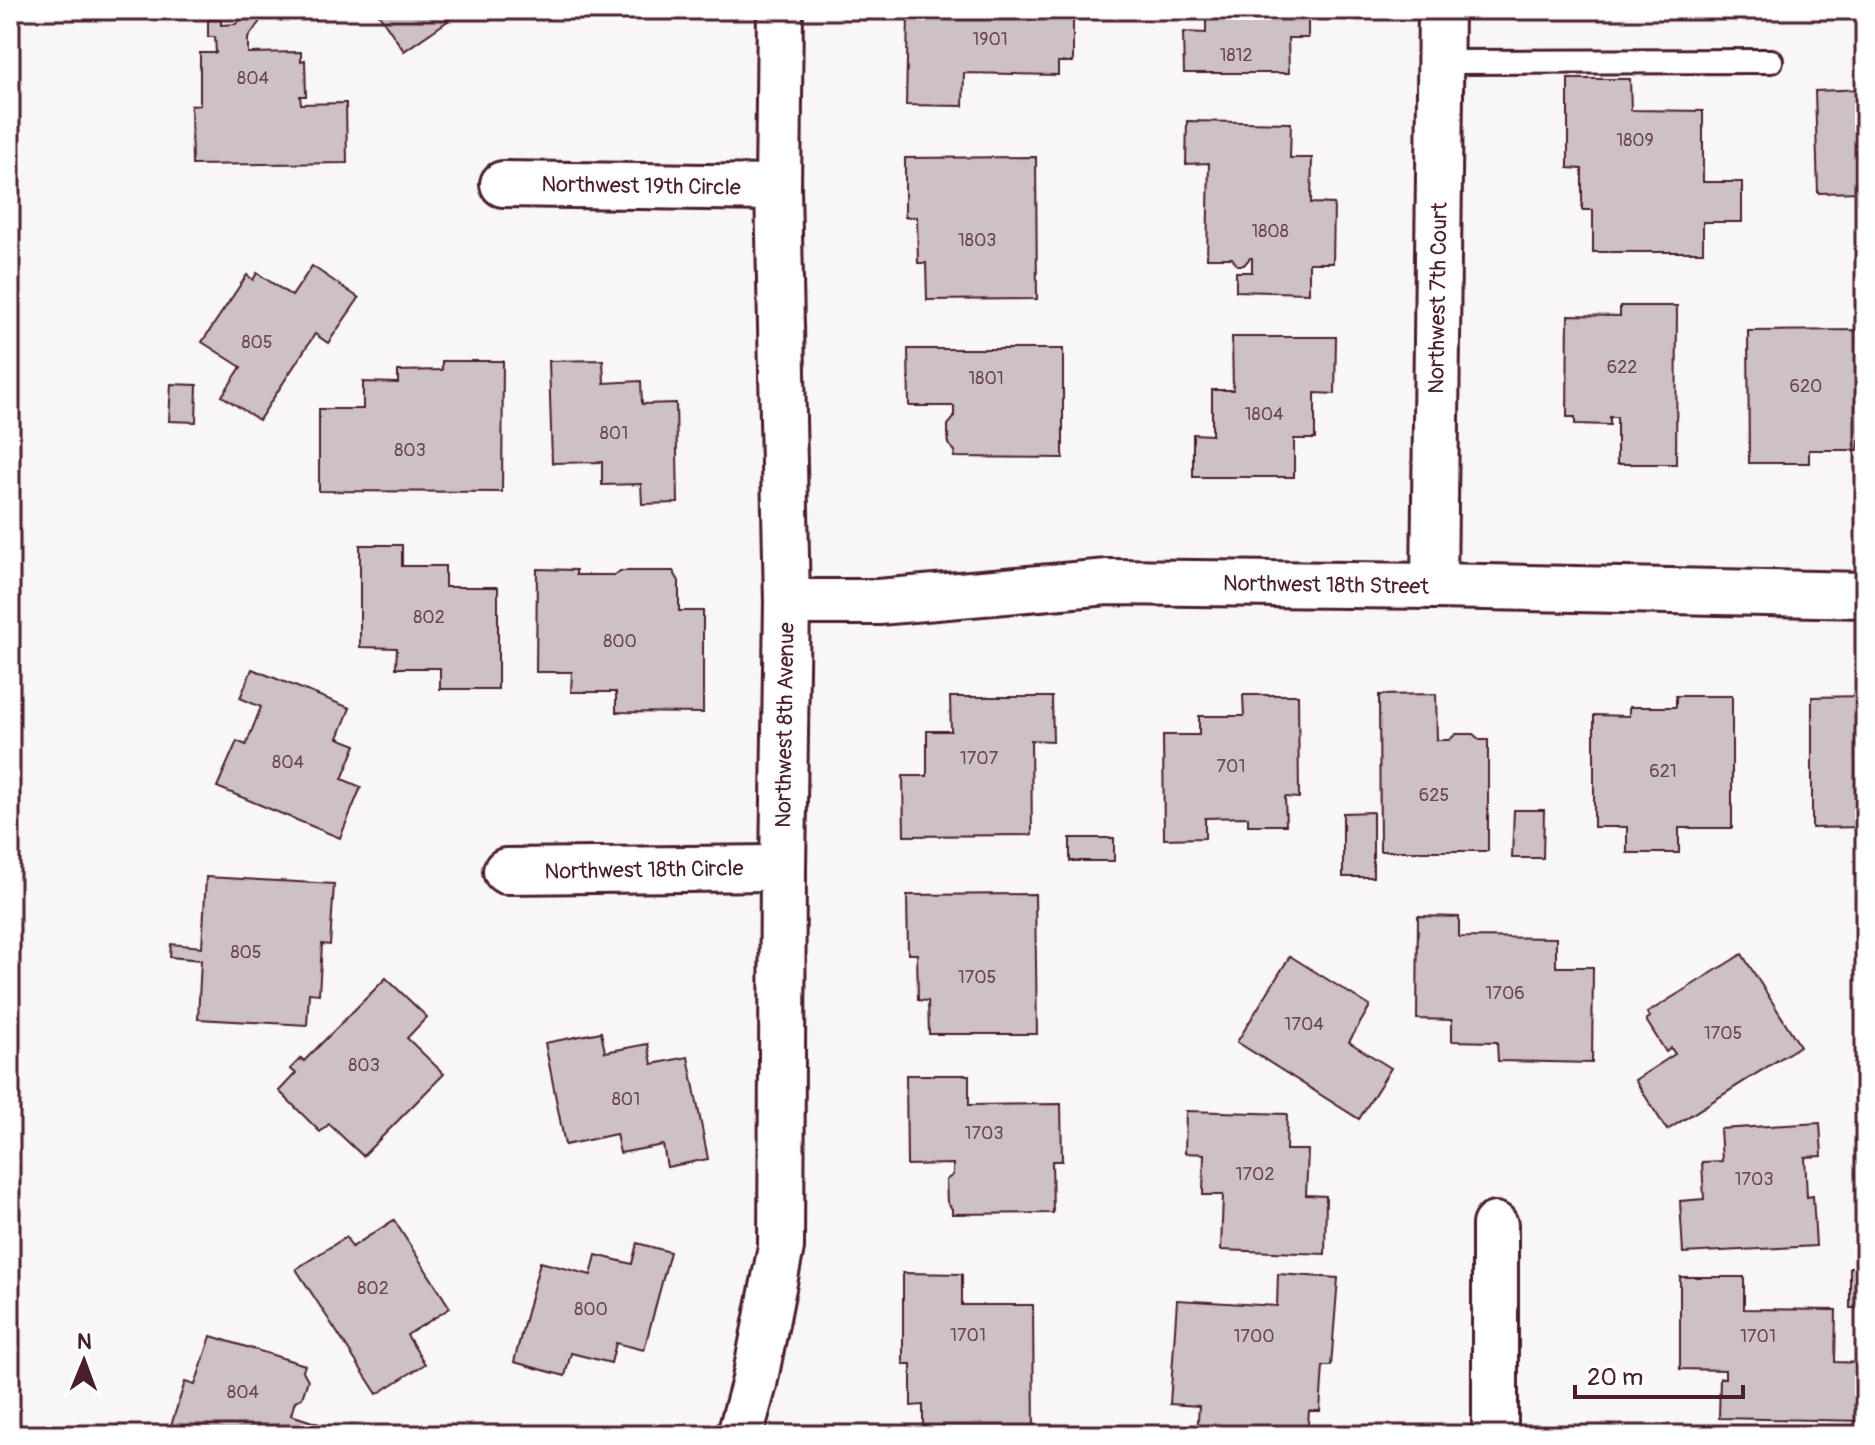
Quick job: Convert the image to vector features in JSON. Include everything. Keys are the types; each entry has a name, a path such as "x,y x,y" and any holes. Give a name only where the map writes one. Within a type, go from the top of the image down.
{"street":[{"name":"Northwest 8th Avenue","path":"740,1435 754,1384 781,1247 787,602 778,188 780,10"},
{"name":"Northwest 7th Court","path":"1434,586 1441,10"},
{"name":"Northwest 19th Circle","path":"503,184 778,188"},
{"name":"Northwest 18th Street","path":"787,602 878,602 1108,582 1865,595"},
{"name":"Northwest 18th Circle","path":"506,871 783,868"},
{"path":"1495,1225 1495,1435"}],"lane":[{"path":"1440,62 1771,61"}],"building":[{"path":"247,10 259,10 265,14 248,38 248,53 301,52 301,61 305,60 306,96 300,96 301,104 346,103 347,163 192,165 191,106 200,105 200,53 216,53 215,37 208,37 208,20 221,20 221,25 236,24"},
{"path":"376,10 447,10 452,18 404,51"},
{"path":"948,10 1073,10 1073,62 1058,62 1058,75 964,73 963,106 906,105 908,16 948,17"},
{"path":"1206,10 1308,10 1308,38 1288,38 1289,73 1184,73 1183,32 1206,33"},
{"path":"1568,79 1630,79 1631,110 1703,111 1703,182 1742,182 1742,222 1703,222 1703,252 1593,252 1593,210 1582,210 1582,169 1568,168"},
{"path":"1865,89 1865,192 1818,193 1815,91"},
{"path":"1187,121 1291,123 1290,158 1312,158 1311,203 1334,204 1333,263 1309,263 1309,293 1236,291 1236,272 1252,272 1252,258 1244,265 1237,265 1232,258 1207,258 1209,163 1186,164"},
{"path":"1036,157 1037,299 927,300 926,263 918,263 917,217 905,217 905,158"},
{"path":"312,266 359,298 328,343 315,334 259,420 222,396 241,367 202,342 247,275 253,280 257,273 292,296"},
{"path":"1620,306 1677,306 1676,464 1617,464 1617,417 1610,417 1610,425 1575,424 1575,417 1567,417 1568,315 1620,316"},
{"path":"1865,330 1865,440 1859,440 1858,450 1809,450 1809,463 1749,463 1748,331"},
{"path":"1232,337 1336,337 1335,394 1315,393 1315,439 1294,439 1294,477 1193,477 1193,434 1212,435 1212,390 1233,390"},
{"path":"908,349 1063,349 1063,458 954,457 955,451 948,444 948,425 954,418 954,406 909,406"},
{"path":"603,360 604,383 641,381 642,404 676,403 678,503 642,504 641,484 602,485 602,462 552,463 549,361"},
{"path":"442,361 503,361 502,492 319,491 319,409 363,409 363,382 398,383 398,371 442,370"},
{"path":"171,384 197,385 196,422 169,421"},
{"path":"360,545 402,545 402,566 445,566 445,587 498,587 498,689 440,689 440,668 396,668 397,648 360,647"},
{"path":"537,569 576,570 576,575 673,571 679,581 679,611 703,611 703,713 616,712 616,692 571,692 572,672 536,672"},
{"path":"252,669 350,708 338,738 356,745 342,779 361,787 340,838 217,787 237,741 246,745 261,707 240,698"},
{"path":"1436,694 1437,740 1449,740 1456,734 1473,734 1480,740 1488,740 1488,851 1380,851 1379,695"},
{"path":"1243,695 1298,695 1299,798 1285,797 1286,825 1248,825 1248,817 1205,818 1205,838 1164,839 1163,735 1199,735 1199,716 1244,716"},
{"path":"1676,696 1732,696 1732,828 1679,828 1679,853 1627,853 1627,827 1594,827 1594,715 1629,716 1629,707 1676,707"},
{"path":"1865,696 1865,856 1861,856 1861,827 1812,828 1812,697"},
{"path":"950,697 1052,697 1053,741 1031,740 1032,835 904,836 903,776 927,776 927,731 951,731"},
{"path":"1514,810 1544,810 1543,858 1512,858"},
{"path":"1373,812 1373,877 1343,877 1343,813"},
{"path":"1070,838 1114,838 1114,861 1070,861"},
{"path":"206,877 334,884 330,945 322,944 319,994 309,993 307,1025 198,1019 201,960 170,957 171,944 202,947"},
{"path":"1035,894 1037,1034 929,1034 928,1001 918,1000 917,954 908,954 907,895"},
{"path":"1418,916 1459,917 1459,937 1556,938 1556,967 1593,967 1592,1063 1498,1061 1497,1042 1452,1041 1452,1020 1417,1019"},
{"path":"1742,954 1800,1046 1667,1130 1635,1080 1675,1054 1671,1048 1666,1052 1646,1020 1650,1017 1647,1013"},
{"path":"1290,956 1370,1006 1349,1042 1391,1068 1359,1119 1237,1042"},
{"path":"386,978 427,1017 407,1038 444,1074 363,1156 329,1124 320,1132 279,1091 296,1073 290,1069 301,1058 304,1061"},
{"path":"601,1032 605,1052 648,1044 652,1064 688,1057 708,1159 667,1167 663,1145 620,1153 616,1134 565,1145 545,1043"},
{"path":"906,1075 969,1075 969,1105 1061,1104 1062,1161 1052,1161 1053,1213 952,1214 947,1202 946,1180 953,1175 953,1164 907,1165"},
{"path":"1186,1111 1287,1114 1286,1150 1308,1150 1306,1195 1326,1196 1325,1254 1221,1250 1223,1195 1203,1195 1204,1154 1185,1153"},
{"path":"1820,1123 1822,1156 1805,1157 1807,1197 1813,1196 1816,1246 1683,1253 1680,1201 1704,1199 1702,1162 1722,1161 1720,1129"},
{"path":"394,1220 450,1308 407,1335 425,1364 377,1394 296,1269 346,1237 352,1247"},
{"path":"637,1243 670,1252 644,1350 616,1343 611,1363 571,1353 565,1376 514,1362 540,1262 591,1275 596,1255 632,1264"},
{"path":"1850,1267 1865,1268 1865,1308 1850,1308"},
{"path":"903,1273 962,1274 962,1305 1033,1305 1034,1435 923,1435 923,1405 911,1406 911,1364 903,1364"},
{"path":"1278,1274 1338,1278 1331,1366 1323,1366 1320,1411 1309,1411 1307,1435 1197,1435 1199,1406 1170,1404 1177,1300 1277,1306"},
{"path":"1680,1277 1744,1277 1744,1309 1836,1310 1835,1362 1865,1363 1865,1421 1719,1418 1720,1378 1725,1378 1725,1370 1680,1369"},
{"path":"211,1336 305,1365 303,1371 308,1380 302,1398 295,1401 291,1415 328,1427 326,1435 168,1435 185,1382 195,1385"}]}
